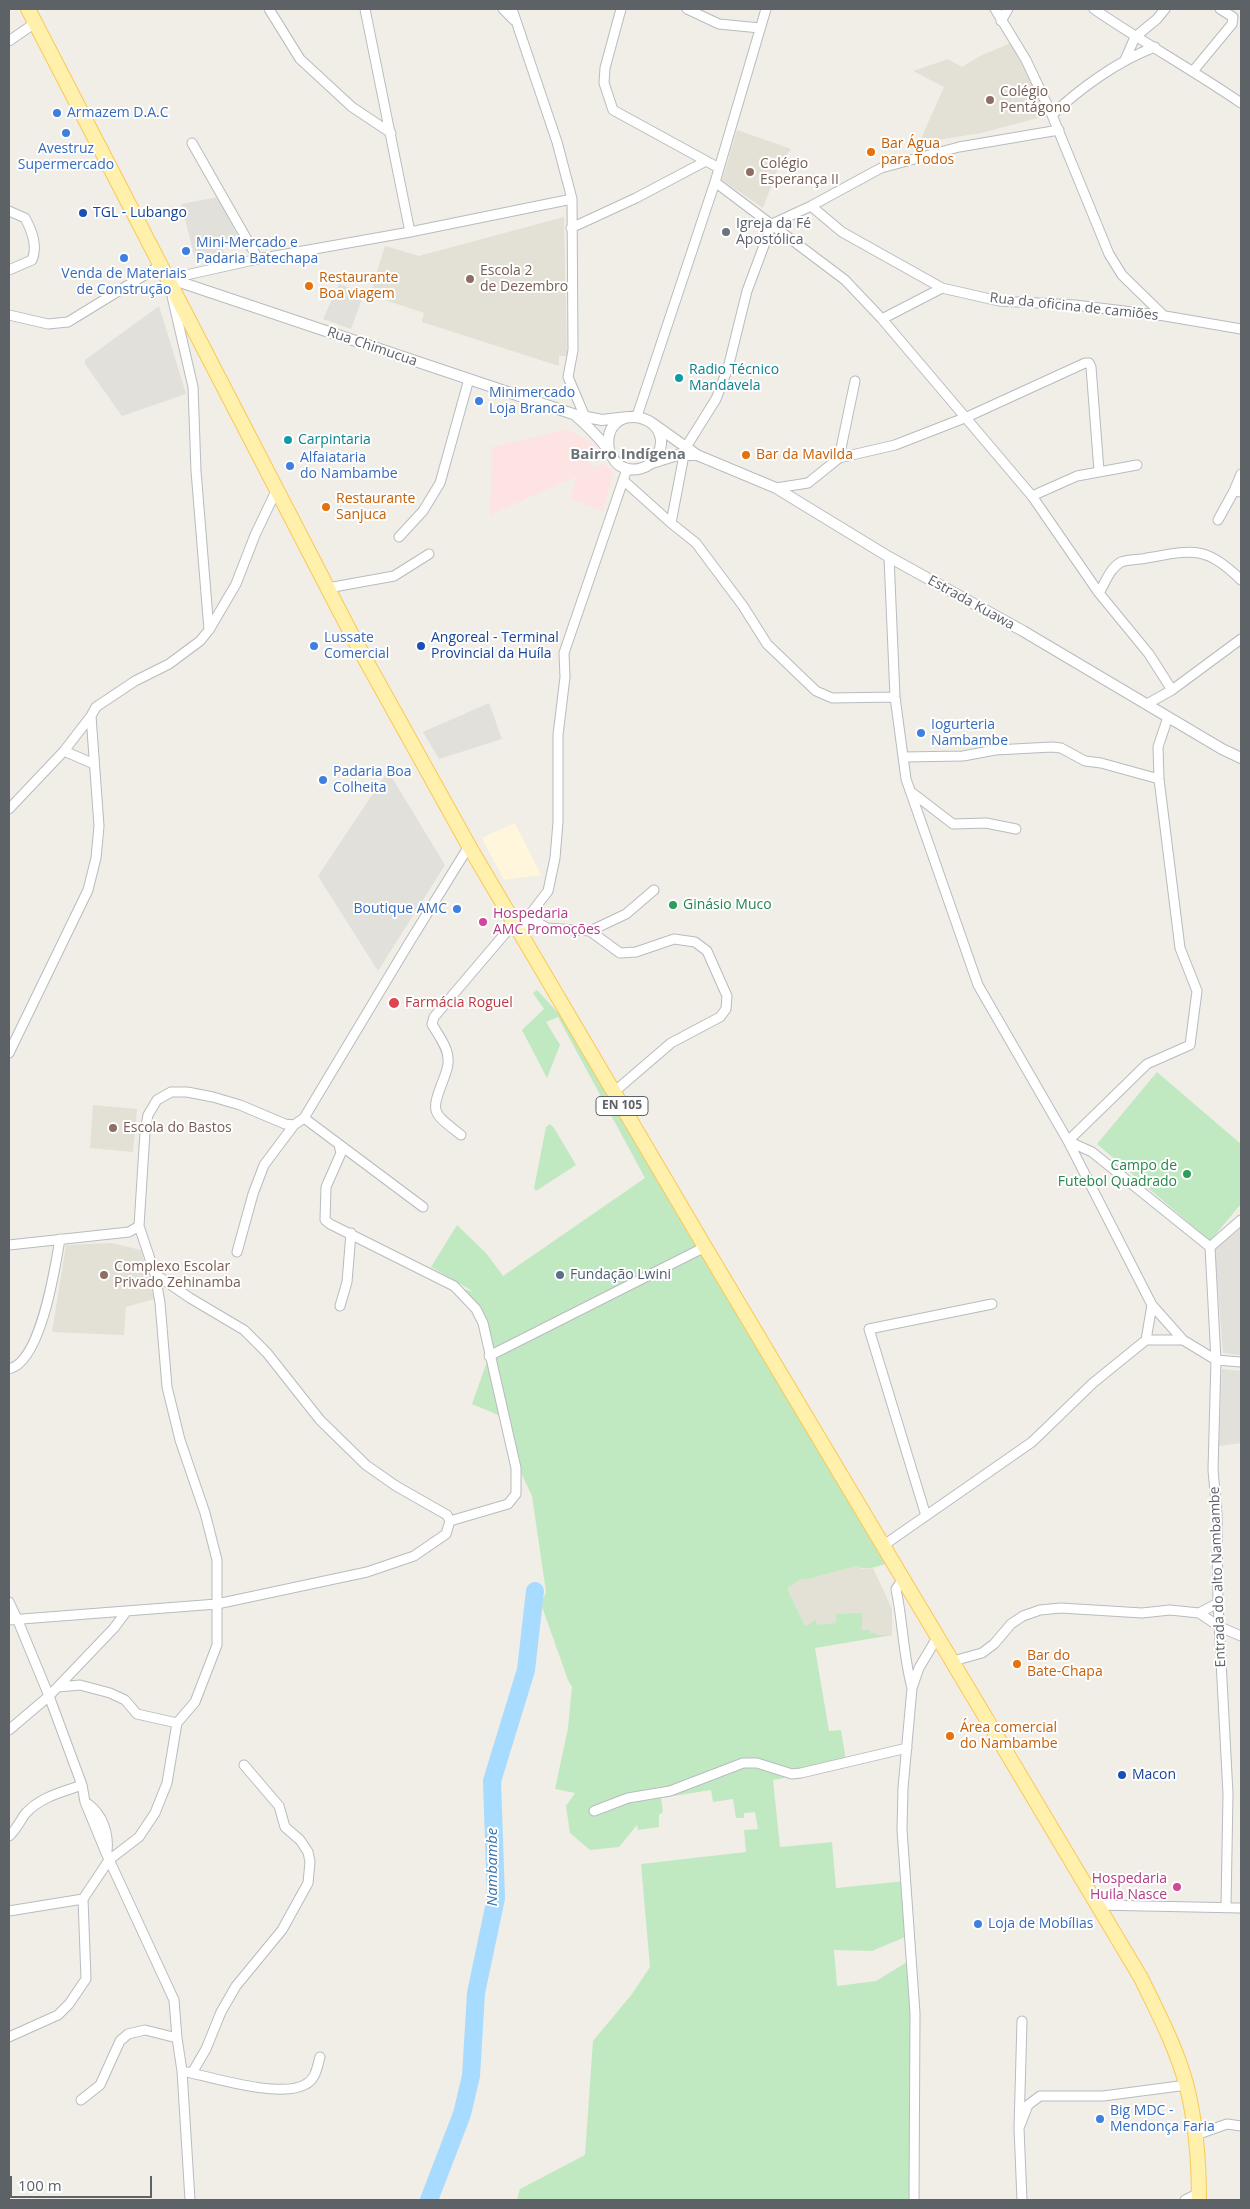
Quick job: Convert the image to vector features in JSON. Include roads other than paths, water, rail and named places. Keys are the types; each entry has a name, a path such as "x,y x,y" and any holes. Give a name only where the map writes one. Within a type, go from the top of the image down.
{"main road":[{"name":"EN 105","path":"28,9 328,588 470,846 705,1248 1141,1978 1167,2032 1187,2085 1196,2135 1199,2196"}],"street":[{"path":"269,9 275,13 300,58 352,107 391,133"},
{"path":"365,9 410,232"},
{"path":"502,9 514,20"},
{"path":"512,9 514,20 557,142 572,199 572,350 568,376 581,416"},
{"path":"622,9 605,68 604,83 613,110 719,168"},
{"path":"687,9 719,24 760,28"},
{"path":"609,451 608,442 613,426 632,416 715,182 766,9"},
{"path":"994,9 1026,60 1052,115 1109,254 1122,275 1164,316"},
{"path":"1001,21 1008,9"},
{"path":"1094,9 1135,37 1194,70 1241,103"},
{"path":"1125,60 1135,37 1157,19 1165,9"},
{"path":"1194,70 1232,24 1233,17 1220,9"},
{"path":"9,41 35,23"},
{"path":"1052,115 1072,96 1125,60 1155,47"},
{"path":"671,523 685,451 716,399 728,368 747,291 772,224 812,206 881,168 959,147 1059,130"},
{"path":"192,143 258,259"},
{"path":"571,228 636,198 706,161"},
{"path":"715,182 845,280 882,320 967,417 1032,496 1099,593 1149,654 1172,690"},
{"path":"209,630 196,471 194,387 168,278 572,199"},
{"name":"Rua da oficina de camiões","path":"812,206 842,232 942,288 999,301 1075,306 1164,316 1241,329"},
{"path":"9,211 25,218 34,242 35,252 32,260 9,270"},
{"path":"9,315 48,324 68,322 161,265"},
{"name":"Rua Chimucua","path":"168,278 581,416 602,420 632,416"},
{"path":"882,320 942,288"},
{"path":"1229,326 1241,321"},
{"path":"776,488 808,483 839,458 895,445 967,417 1089,363 1099,471"},
{"path":"399,537 423,512 440,483 469,379"},
{"path":"839,458 855,381"},
{"name":"Rua Chimucua","path":"581,416 619,465 628,469"},
{"path":"632,416 652,423 685,451"},
{"path":"652,423 660,439 658,456 652,463"},
{"path":"521,936 528,917 548,891 556,858 558,735 565,677 564,654 628,469 644,467 685,451"},
{"name":"Estrada Kuawa","path":"685,451 776,488 889,557 1147,704 1222,749 1241,758"},
{"path":"1032,496 1077,476 1137,465"},
{"path":"1218,520 1238,491 1241,474"},
{"path":"623,480 696,543 743,606 767,644 816,691 832,698 895,697"},
{"path":"9,809 64,751 96,707 135,681 169,664 200,641 209,630 236,584 255,535 277,489"},
{"path":"1099,593 1112,570 1122,562 1187,551 1208,554 1224,563 1241,580"},
{"path":"328,588 394,576 429,554"},
{"path":"889,557 895,697 906,779 978,985 1068,1141 1152,1304 1183,1340 1216,1360 1241,1362"},
{"path":"1147,704 1172,690 1241,639"},
{"path":"9,1053 88,890 96,858 99,826 91,716"},
{"path":"1068,1141 1147,1064 1190,1045 1197,991 1180,948 1159,779 1158,747 1168,718"},
{"path":"904,757 963,756 995,750 1052,747 1061,748 1085,761 1101,763 1159,779"},
{"path":"64,751 94,764"},
{"path":"910,790 953,824 986,823 1016,829"},
{"path":"237,1252 253,1194 264,1165 294,1125 304,1118 408,943 470,846"},
{"path":"528,917 547,928 590,931 626,914 654,890"},
{"path":"461,1135 438,1117 435,1111 435,1102 449,1060 447,1052 432,1024 434,1017 514,923"},
{"path":"590,931 620,953 636,952 674,939 695,942 707,951 727,996 726,1009 720,1017 671,1043 614,1092"},
{"path":"9,2038 58,2015 69,2004 86,1979 83,1900 108,1856 138,1836 155,1813 167,1782 177,1723 195,1702 217,1645 217,1560 205,1513 180,1440 167,1387 160,1303 155,1274 140,1226 145,1132 148,1115 157,1100 170,1092 196,1094 240,1106 285,1124 294,1125"},
{"path":"304,1118 423,1207"},
{"path":"1068,1141 1092,1152 1210,1247 1241,1220"},
{"path":"339,1145 341,1153 326,1187 325,1220 454,1286 476,1309 483,1323 516,1468 516,1494 508,1504 450,1520"},
{"path":"9,1246 129,1232 140,1226"},
{"path":"340,1306 348,1275 351,1233"},
{"path":"9,1369 17,1367 27,1356 34,1340 50,1294 60,1239"},
{"name":"Entrada do alto Nambambe","path":"1210,1247 1216,1360 1213,1450 1217,1514 1218,1603 1228,1794 1226,1908"},
{"path":"489,1356 705,1248"},
{"path":"14,1620 217,1604 367,1572 414,1556 446,1534 450,1520 447,1515 396,1486 366,1465 320,1420 267,1353 244,1330 190,1298 155,1274"},
{"path":"926,1516 869,1329 992,1304"},
{"path":"1146,1340 1152,1304"},
{"path":"884,1545 1032,1442 1093,1383 1146,1340 1183,1340"},
{"path":"903,1578 896,1589 902,1624 905,1662 912,1688"},
{"path":"9,1602 14,1620 49,1696 82,1785 86,1802 100,1816 108,1838 108,1856 174,2000 182,2071 190,2200"},
{"path":"1199,1613 1218,1603"},
{"path":"953,1661 982,1653 994,1644 1011,1624 1023,1616 1040,1610 1062,1608 1142,1613 1170,1610 1199,1613 1220,1627 1241,1636"},
{"path":"9,1730 58,1687 114,1628 126,1612"},
{"path":"914,2200 915,2013 902,1830 903,1788 912,1688 920,1668 938,1636"},
{"path":"68,1676 80,1685 118,1696 137,1714 177,1723"},
{"path":"58,1687 80,1685"},
{"path":"594,1811 628,1798 670,1791 743,1763 757,1764 784,1772 801,1774 906,1748"},
{"path":"192,2073 206,2049 221,2012 236,1986 282,1930 308,1883 310,1862 308,1852 300,1840 285,1827 279,1806 244,1765"},
{"path":"9,1836 26,1813 36,1804 50,1796 82,1785"},
{"path":"9,1911 83,1900"},
{"path":"1097,1904 1241,1908"},
{"path":"1022,2021 1018,2128 1022,2200"},
{"path":"81,2100 100,2085 120,2042 128,2034 146,2030 177,2038"},
{"path":"182,2071 282,2090 308,2084 314,2077 320,2057"},
{"path":"1018,2128 1028,2105 1040,2096 1102,2096 1187,2085"},
{"path":"1196,2135 1227,2124 1241,2126"},
{"path":"1185,2200 1199,2196"}],"waterway":[{"name":"Nambambe","path":"429,2200 462,2114 471,2076 476,1993 496,1898 492,1781 526,1670 535,1591"}],"place":[{"name":"Colégio Pentágono","path":"990,100"},
{"name":"Armazem D.A.C","path":"57,113"},
{"name":"Avestruz Supermercado","path":"66,133"},
{"name":"Bar Água para Todos","path":"871,152"},
{"name":"Colégio Esperança II","path":"750,172"},
{"name":"TGL - Lubango","path":"83,213"},
{"name":"Igreja da Fé Apostólica","path":"726,232"},
{"name":"Mini-Mercado e Padaria Batechapa","path":"186,251"},
{"name":"Venda de Materiais de Construção","path":"124,258"},
{"name":"Escola 2 de Dezembro","path":"470,279"},
{"name":"Restaurante Boa viagem","path":"309,286"},
{"name":"Radio Técnico Mandavela","path":"679,378"},
{"name":"Minimercado Loja Branca","path":"479,401"},
{"name":"Carpintaria","path":"288,440"},
{"name":"Bar da Mavilda","path":"746,455"},
{"name":"Alfaiataria do Nambambe","path":"290,466"},
{"name":"Restaurante Sanjuca","path":"326,507"},
{"name":"Lussate Comercial","path":"314,646"},
{"name":"Angoreal - Terminal Provincial da Huíla","path":"421,646"},
{"name":"Iogurteria Nambambe","path":"921,733"},
{"name":"Padaria Boa Colheita","path":"323,780"},
{"name":"Ginásio Muco","path":"673,905"},
{"name":"Boutique AMC","path":"457,909"},
{"name":"Hospedaria AMC Promoções","path":"483,922"},
{"name":"Farmácia Roguel","path":"394,1003"},
{"name":"Escola do Bastos","path":"113,1128"},
{"name":"Campo de Futebol Quadrado","path":"1187,1174"},
{"name":"Complexo Escolar Privado Zehinamba","path":"104,1275"},
{"name":"Fundação Lwini","path":"560,1275"},
{"name":"Bar do Bate-Chapa","path":"1017,1664"},
{"name":"Área comercial do Nambambe","path":"950,1736"},
{"name":"Macon","path":"1122,1775"},
{"name":"Hospedaria Huila Nasce","path":"1177,1887"},
{"name":"Loja de Mobílias","path":"978,1924"},
{"name":"Big MDC - Mendonça Faria","path":"1100,2119"}],"district":[{"name":"Bairro Indígena","path":"628,455"}]}
